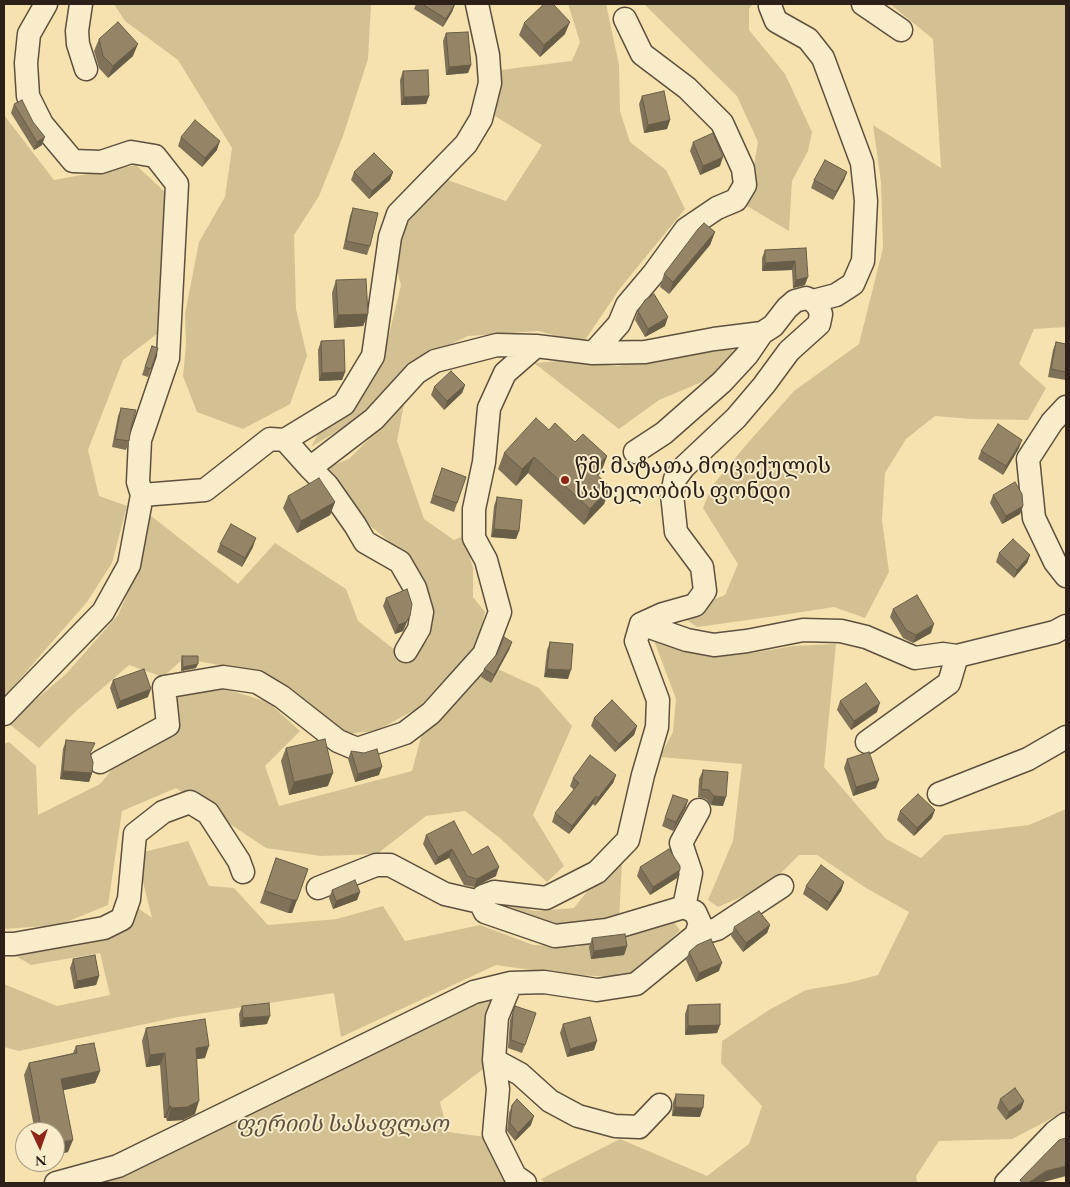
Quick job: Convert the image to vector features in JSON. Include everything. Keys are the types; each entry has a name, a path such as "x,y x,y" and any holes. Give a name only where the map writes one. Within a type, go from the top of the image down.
{"street":[{"path":"4,714 103,612 129,565 142,494 138,482 140,440 168,358 177,184 155,156 131,152 101,162 73,161 42,124 28,96 26,62 28,34 46,4"},
{"path":"81,4 77,31 78,44 86,69"},
{"path":"142,494 205,490 270,439 285,440 344,404 372,356 390,237 398,214 466,144 481,119 490,83 488,56 477,4"},
{"path":"635,452 664,433 722,382 747,356 762,333 773,326 795,301 806,298 813,300 836,295 853,284 863,261 866,201 862,163 823,58 808,40 776,20 770,6 771,4"},
{"path":"863,4 901,30"},
{"path":"593,353 619,324 627,305 654,273 686,229 717,208 736,200 745,185 743,169 722,123 687,88 642,54 625,19"},
{"path":"480,902 483,896 494,892 546,898 597,872 628,840 643,775 657,727 658,700 636,640 641,624 663,614 695,605 705,590 702,567 676,532 672,494 675,479 684,467 736,418 764,386 789,351 820,324 821,314 813,300"},
{"path":"310,468 374,419 416,373 435,361 497,345 536,346 593,353 646,352 714,338 762,333"},
{"path":"100,762 168,725 164,686 224,677 257,682 282,697 338,742 357,749 405,733 431,713 484,654 500,612 486,560 474,538 474,508 484,462 489,408 505,373 536,346"},
{"path":"1066,407 1052,422 1028,459 1034,518 1055,562 1066,576"},
{"path":"285,440 327,485 365,542 400,562 415,588 422,612 419,629 406,651"},
{"path":"641,624 687,640 714,645 747,641 803,630 841,631 866,636 915,658 944,654 957,656 1055,632 1066,626"},
{"path":"867,742 949,683 957,656"},
{"path":"939,794 1028,759 1066,737"},
{"path":"4,944 14,944 104,928 122,919 129,900 135,834 163,812 190,802 208,813 239,861 243,872"},
{"path":"684,907 691,873 681,843 699,810"},
{"path":"318,888 376,866 390,866 445,894 480,902"},
{"path":"56,1183 118,1166 474,992 511,983 544,982 597,990 636,984 696,935 716,929 782,886"},
{"path":"480,902 485,912 555,936 607,930 684,907 696,912 700,924 696,935"},
{"path":"511,983 497,1017 494,1060 498,1088 494,1134 515,1176 524,1183"},
{"path":"494,1060 520,1074 550,1101 578,1116 615,1126 639,1127 660,1104"},
{"path":"1006,1183 1055,1132 1066,1124"}],"green space":[{"path":"114,4 371,4 368,59 343,136 319,196 294,235 296,309 307,356 290,404 243,429 197,412 183,376 186,345 185,314 199,242 225,197 232,148 178,60 125,21"},
{"path":"568,4 606,4 619,65 620,111 630,142 666,170 685,209 621,287 583,343 538,331 468,336 406,365 384,395 341,429 311,447 323,425 384,355 401,285 397,270 396,236 435,190 442,178 506,201 542,145 495,116 500,70 572,61 580,42"},
{"path":"644,4 753,4 749,9 749,30 785,74 812,132 808,151 792,181 789,231 747,206 758,142 737,96"},
{"path":"890,4 1066,4 1066,327 1034,329 1019,364 1046,388 1028,420 935,416 906,439 885,473 882,520 889,572 865,618 834,607 697,627 678,614 725,595 738,564 703,508 712,486 794,391 859,344 883,248 881,182 873,125 941,168 933,39"},
{"path":"4,115 54,180 136,165 167,194 162,330 123,360 88,450 99,496 127,506 112,563 87,602 5,696 4,695"},
{"path":"718,346 739,352 709,379 659,400 619,429 534,363 559,361 618,366"},
{"path":"404,404 397,441 424,519 454,540 464,536 473,568 473,597 485,612 476,650 418,708 376,731 345,734 292,689 258,672 197,661 185,657 163,677 129,665 76,711 39,748 8,723 66,674 118,615 135,577 146,512 238,584 275,543 346,589 358,621 409,661 430,637 429,599 408,560 362,519 326,468 349,459"},
{"path":"652,635 669,646 707,654 752,653 793,646 836,644 824,767 886,839 921,858 945,835 1029,825 1066,809 1066,1111 1012,1139 939,1141 916,1176 917,1183 545,1183 541,1179 620,1139 707,1176 749,1144 762,1106 721,1063 722,1041 769,1010 806,990 848,983 878,975 909,912 866,888 817,855 799,855 769,885 718,907 708,900 733,841 742,764 660,757 673,732 676,699"},
{"path":"489,665 539,688 572,726 533,815 564,866 547,882 501,839 465,811 426,816 377,854 321,856 266,848 176,788 122,811 108,905 59,925 4,929 4,744 9,742 36,766 38,815 100,784 167,703 196,680 268,702 300,731 265,766 279,806 412,771 423,730"},
{"path":"188,841 209,886 234,888 268,925 337,919 383,906 405,941 480,925 533,945 577,947 671,918 680,930 632,977 566,975 496,965 341,1037 334,993 178,1017 19,1051 4,1047 4,984 57,1006 110,995 100,953 31,965 11,953 123,929 138,908 152,918 136,854"},
{"path":"622,863 619,920 584,924 540,923 503,906 511,903 534,911 574,908 593,884"},
{"name":"ფერიის სასაფლაო","path":"493,990 494,999 487,1033 483,1069 440,1102 448,1132 485,1137 508,1183 64,1183"}],"building":[{"path":"422,4 455,4 446,19"},
{"path":"544,4 553,4 570,22 544,45 524,23"},
{"path":"118,22 138,44 113,66 103,56 99,39"},
{"path":"468,32 471,65 449,67 446,33"},
{"path":"428,70 429,96 404,97 403,71"},
{"path":"664,91 670,120 648,125 642,96"},
{"path":"22,100 33,122 45,137 37,142 14,104"},
{"path":"195,120 220,141 205,158 181,137"},
{"path":"713,133 723,157 703,166 693,142"},
{"path":"374,153 393,172 372,191 354,172"},
{"path":"825,160 847,172 836,192 814,180"},
{"path":"353,208 378,213 370,246 346,241"},
{"path":"704,223 715,232 673,282 664,274"},
{"path":"806,248 808,277 796,280 795,261 765,263 765,250"},
{"path":"366,279 368,314 338,315 336,280"},
{"path":"654,294 668,317 648,329 638,311 645,300"},
{"path":"344,340 345,372 322,373 321,341"},
{"path":"1056,342 1066,344 1066,372 1051,369"},
{"path":"152,346 158,348 151,369 145,367"},
{"path":"451,371 465,385 447,401 434,387"},
{"path":"121,408 136,410 129,441 115,439"},
{"path":"536,418 549,430 555,423 575,442 583,434 607,456 593,471 610,487 590,509 534,457 522,469 504,453"},
{"path":"998,424 1022,440 1006,466 981,451"},
{"path":"442,468 466,477 457,503 433,495"},
{"path":"319,478 335,502 301,521 288,496"},
{"path":"1015,482 1022,494 1023,506 1006,516 993,495"},
{"path":"497,497 522,500 519,531 494,529"},
{"path":"231,524 256,538 245,558 220,544"},
{"path":"1013,539 1030,555 1017,570 999,553"},
{"path":"407,589 412,604 410,616 406,622 398,625 386,598"},
{"path":"917,595 934,624 916,635 906,630 893,609"},
{"path":"504,637 512,642 494,675 484,669 497,654"},
{"path":"550,642 573,644 571,670 547,669"},
{"path":"182,656 198,656 198,664 183,667"},
{"path":"144,669 151,689 120,701 113,680"},
{"path":"866,683 880,703 854,721 840,701"},
{"path":"612,700 637,726 619,744 594,718"},
{"path":"325,739 333,773 294,782 286,748"},
{"path":"66,740 95,743 90,753 93,762 92,773 63,771"},
{"path":"377,749 382,767 358,774 351,751 364,753"},
{"path":"869,752 879,780 856,787 847,759"},
{"path":"590,755 616,775 572,826 555,813 579,783 573,778"},
{"path":"703,770 728,772 726,797 714,796 709,790 701,789"},
{"path":"918,794 935,810 917,828 900,811"},
{"path":"673,795 688,800 676,822 665,818"},
{"path":"454,821 472,855 488,846 499,867 477,879 467,876 452,849 438,857 426,835"},
{"path":"669,849 680,866 680,870 653,887 640,867"},
{"path":"276,858 308,869 297,900 265,891"},
{"path":"821,865 844,882 830,903 806,886"},
{"path":"355,880 360,892 336,901 332,890"},
{"path":"759,911 770,925 746,943 734,927"},
{"path":"625,934 627,946 594,951 592,938"},
{"path":"711,939 722,963 699,973 689,952 697,945"},
{"path":"95,955 99,976 77,981 73,959"},
{"path":"269,1003 270,1016 243,1018 242,1006"},
{"path":"720,1004 720,1025 688,1026 688,1005"},
{"path":"515,1006 536,1013 525,1045 511,1040"},
{"path":"590,1017 597,1041 570,1049 563,1024"},
{"path":"205,1019 209,1046 196,1048 199,1101 187,1107 171,1108 169,1106 165,1053 150,1055 146,1028"},
{"path":"94,1043 100,1071 61,1079 73,1140 65,1141 65,1122 40,1122 29,1063 77,1053 76,1046"},
{"path":"1015,1088 1024,1101 1009,1112 1000,1099"},
{"path":"676,1094 704,1095 703,1108 675,1107"},
{"path":"517,1099 534,1116 518,1133 510,1123 512,1105"},
{"path":"1066,1138 1066,1166 1046,1171 1028,1183 1022,1183 1020,1180 1059,1140"}],"place":[{"name":"წმ. მატათა მოციქულის სახელობის ფონდი","path":"565,480"}]}
